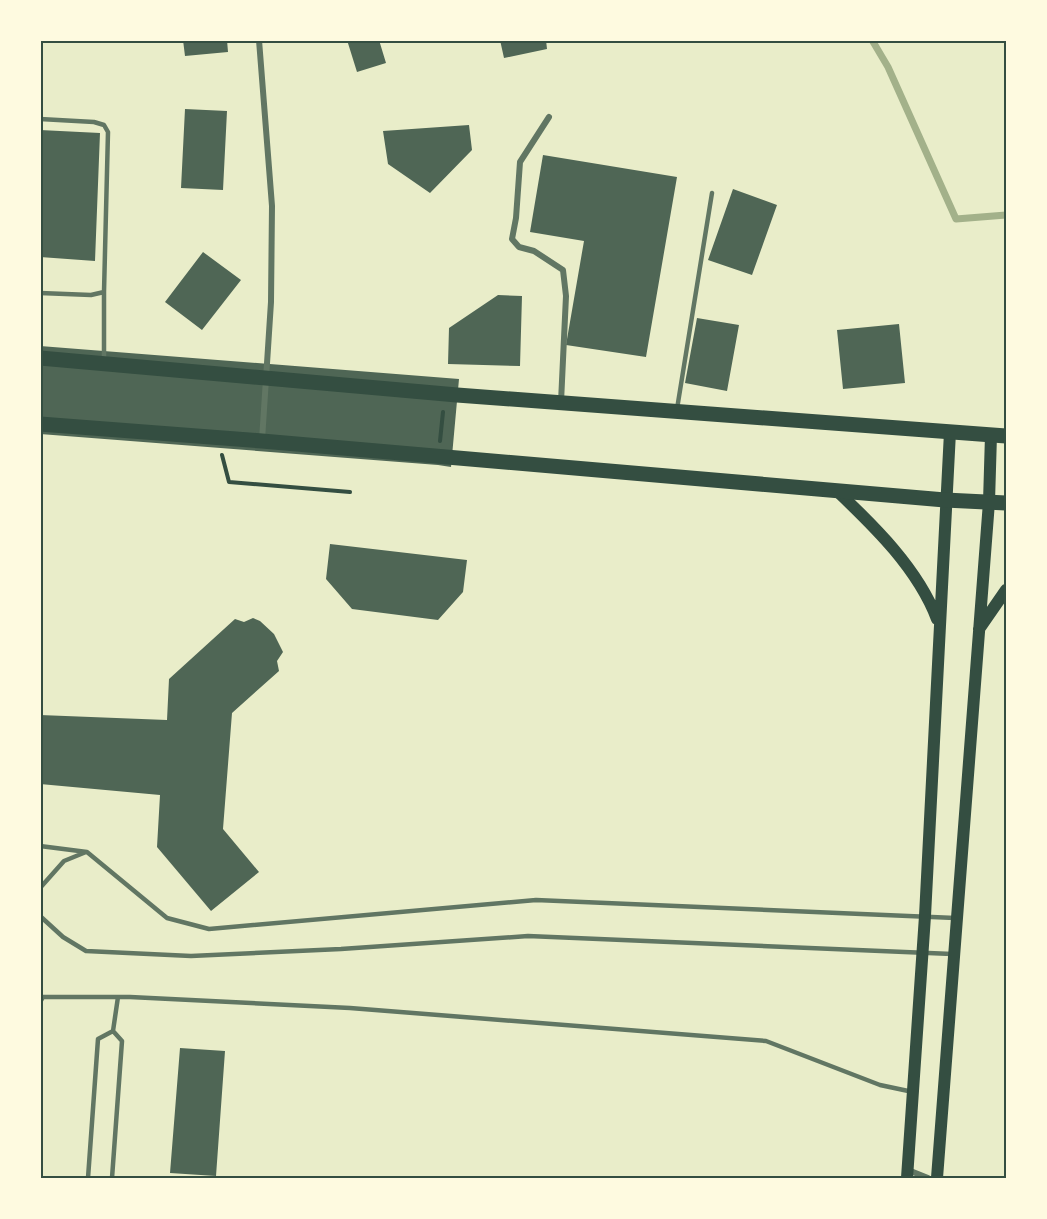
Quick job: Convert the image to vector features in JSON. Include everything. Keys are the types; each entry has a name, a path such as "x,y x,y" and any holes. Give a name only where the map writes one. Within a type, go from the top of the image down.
{"main road":[{"path":"40,358 561,403 999,436 989,502 936,1179"},
{"path":"40,424 217,437 945,500 1006,503"},
{"path":"907,1174 925,916 950,432"},
{"path":"837,491 879,531 931,602 939,622"},
{"path":"979,630 1006,590"}],"street":[{"path":"259,40 272,206 271,302 262,441"},
{"path":"549,117 520,162 516,218 512,239 519,247 534,251 563,270 566,296 561,403"},
{"path":"907,1174 928,1179"}],"lane":[{"path":"40,119 94,122 105,125 108,132 104,364"},
{"path":"676,411 712,193"},
{"path":"40,293 91,295 104,292"},
{"path":"40,846 87,852 167,918 209,929 536,900 956,918"},
{"path":"40,888 64,861 87,852"},
{"path":"40,916 63,937 86,951 191,956 341,949 528,936 954,954"},
{"path":"40,1002 43,997 118,997 350,1008 766,1041 880,1085 913,1092"},
{"path":"113,1031 118,997"},
{"path":"88,1179 98,1039 113,1031"},
{"path":"112,1179 122,1041 113,1031"}],"path":[{"path":"440,442 444,407"},
{"path":"217,437 229,482 350,492"}],"building":[{"path":"183,40 227,40 228,52 185,56"},
{"path":"347,40 379,40 386,63 357,72"},
{"path":"500,40 546,40 547,49 504,58"},
{"path":"185,109 227,111 223,190 181,188"},
{"path":"469,125 472,150 430,193 388,164 383,131"},
{"path":"40,130 100,133 95,261 40,257"},
{"path":"543,155 677,177 646,357 566,345 584,241 530,232"},
{"path":"733,189 777,205 752,275 708,260"},
{"path":"203,252 241,280 202,330 165,302"},
{"path":"498,295 522,296 520,366 448,364 449,328"},
{"path":"697,318 739,325 727,391 685,383"},
{"path":"899,324 905,383 843,389 837,330"},
{"path":"40,346 459,379 451,467 40,434"},
{"path":"330,544 467,560 463,592 438,620 352,609 326,579"},
{"path":"253,618 260,621 274,634 283,652 277,661 279,671 232,713 223,829 259,872 211,911 157,847 160,795 40,784 40,715 167,720 169,679 235,619 244,622"},
{"path":"180,1048 225,1051 216,1176 170,1173"}],"waterway":[{"path":"872,40 888,67 956,219 1006,215"}]}
